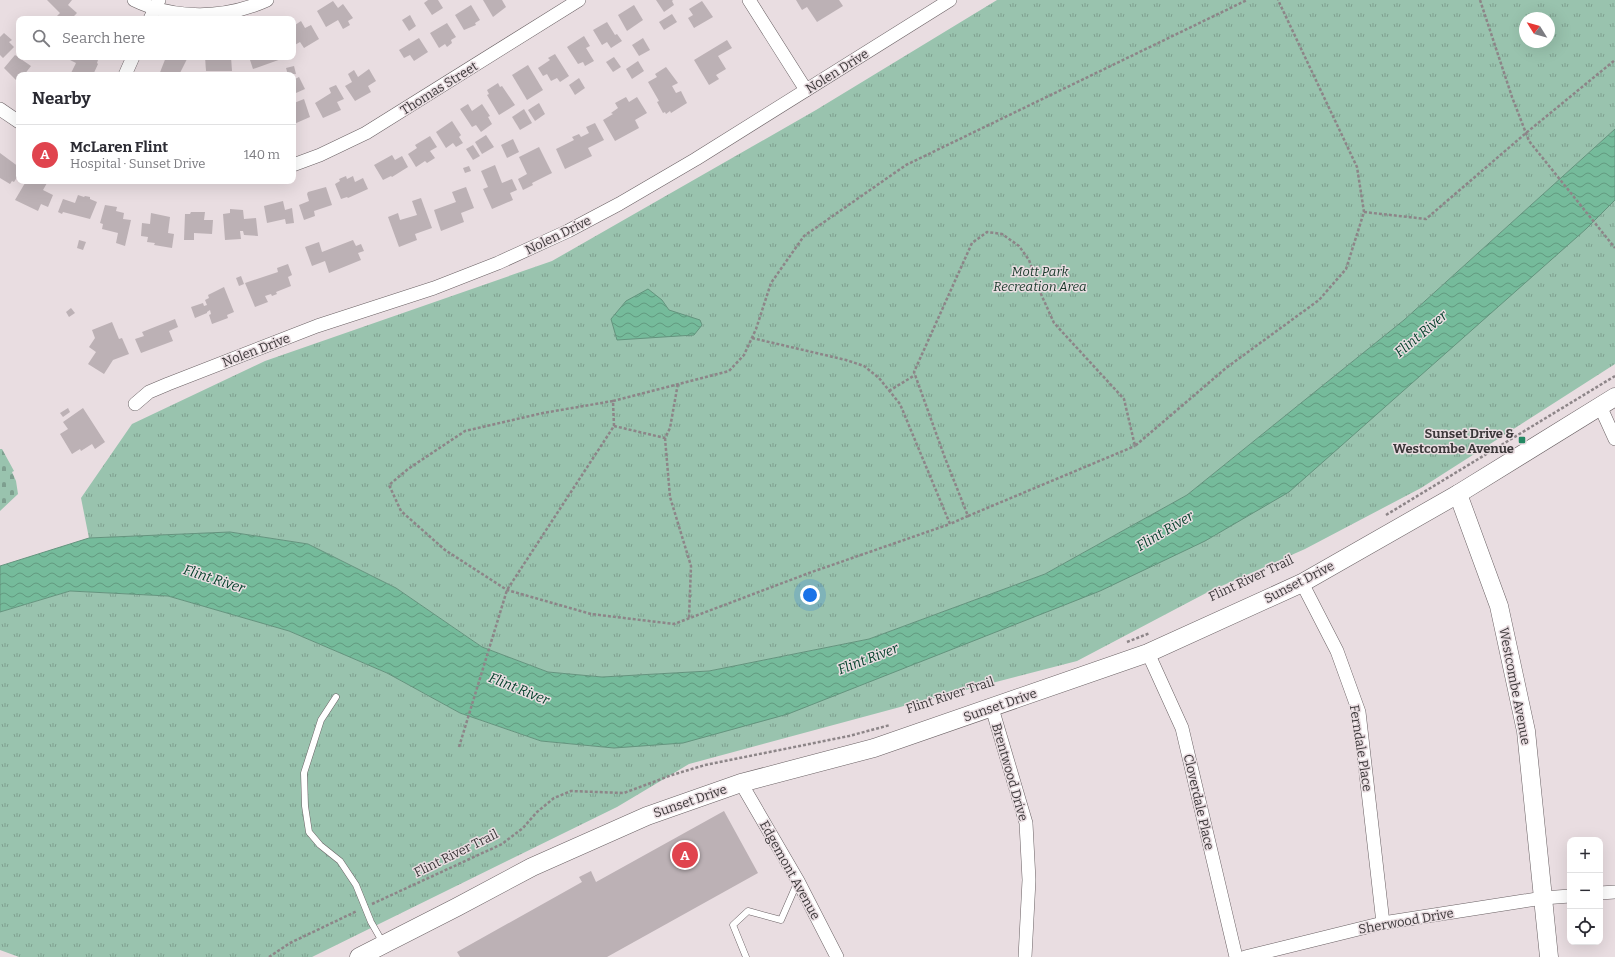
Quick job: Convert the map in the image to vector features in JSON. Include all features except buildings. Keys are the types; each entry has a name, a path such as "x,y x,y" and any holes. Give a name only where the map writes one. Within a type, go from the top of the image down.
{"street":[{"path":"134,0 155,9 181,14 213,14 237,10 267,0"},
{"name":"Thomas Street","path":"296,164 320,155 366,133 579,0"},
{"path":"749,0 806,90"},
{"name":"Nolen Drive","path":"135,404 149,392 168,384 317,326 434,288 498,263 549,240 654,184 950,0"},
{"path":"126,72 132,60"},
{"path":"0,109 16,120"},
{"path":"1608,401 1615,439"},
{"name":"Sunset Drive","path":"359,957 532,867 647,816 741,783 874,748 1148,653 1302,583 1458,494 1608,401"},
{"name":"Westcombe Avenue","path":"1458,494 1499,606 1526,730 1549,957"},
{"name":"Ferndale Place","path":"1302,583 1337,651 1359,712 1383,923"},
{"name":"Cloverdale Place","path":"1148,653 1182,728 1236,957"},
{"name":"Brentwood Drive","path":"992,708 1026,823 1029,880 1025,957"},
{"name":"Edgemont Avenue","path":"741,783 798,882 837,957"},
{"path":"1603,893 1615,892"},
{"name":"Sherwood Drive","path":"1245,957 1383,923 1543,898 1567,896"}],"lane":[{"path":"336,697 321,720 312,744 304,773 305,806 309,832 320,845 340,861 356,886 371,922 384,944"},
{"path":"746,957 733,925 748,911 781,920 798,882"}],"path":[{"path":"1248,0 906,166 804,236 771,283 752,338 744,355 729,371 613,401 543,413 465,431 408,469 389,486 401,511 445,550 508,590 591,614 674,624 809,573 950,524 1135,446 1226,368 1318,300 1346,269 1364,212 1356,167 1278,0"},
{"path":"1480,0 1512,97 1529,141 1615,248"},
{"path":"1364,212 1426,219 1526,133 1615,60"},
{"path":"968,516 914,372 972,243 987,232 1002,234 1019,246 1029,260 1041,294 1054,323 1124,399 1135,446"},
{"path":"752,338 846,360 864,366 879,378 900,404 950,524"},
{"path":"889,391 915,375"},
{"path":"1384,516 1615,376"},
{"path":"678,383 670,428 665,438 670,497 691,566 689,619"},
{"path":"459,748 492,636 508,590 614,426 613,401"},
{"path":"614,426 665,438"},
{"path":"1125,643 1153,632"},
{"name":"Flint River Trail","path":"269,957 290,943 502,844 523,828 537,812 554,798 571,791 624,793 672,775 705,765 849,736 894,723"}],"green space":[{"name":"Mott Park Recreation Area","path":"997,0 1615,0 1615,129 1404,320 1187,495 1045,574 869,639 709,671 602,677 548,672 482,647 396,588 308,544 230,532 89,538 81,498 132,424 265,361 552,261 816,110"},
{"path":"1615,200 1615,364 1421,488 1305,549 1208,592 1077,661 689,764 617,807 312,957 19,957 0,950 0,612 70,591 168,596 289,631 387,673 460,713 541,741 614,748 1100,591 1586,229"},
{"path":"0,449 2,449 14,471 12,472 16,481 18,494 0,511"}],"water":[{"name":"Flint River","path":"1615,129 1615,200 1586,229 1289,492 1205,541 1100,591 788,714 683,743 614,748 541,741 460,713 387,673 289,631 168,596 70,591 0,612 0,566 89,538 230,532 308,544 396,588 482,647 548,672 602,677 709,671 869,639 1045,574 1187,495 1404,320"},
{"path":"648,289 662,300 669,310 700,320 702,325 694,335 617,340 611,319 626,301"}],"place":[{"name":"Sunset Drive & Westcombe Avenue","path":"1522,440"},
{"name":"McLaren Flint","path":"685,855"}]}
